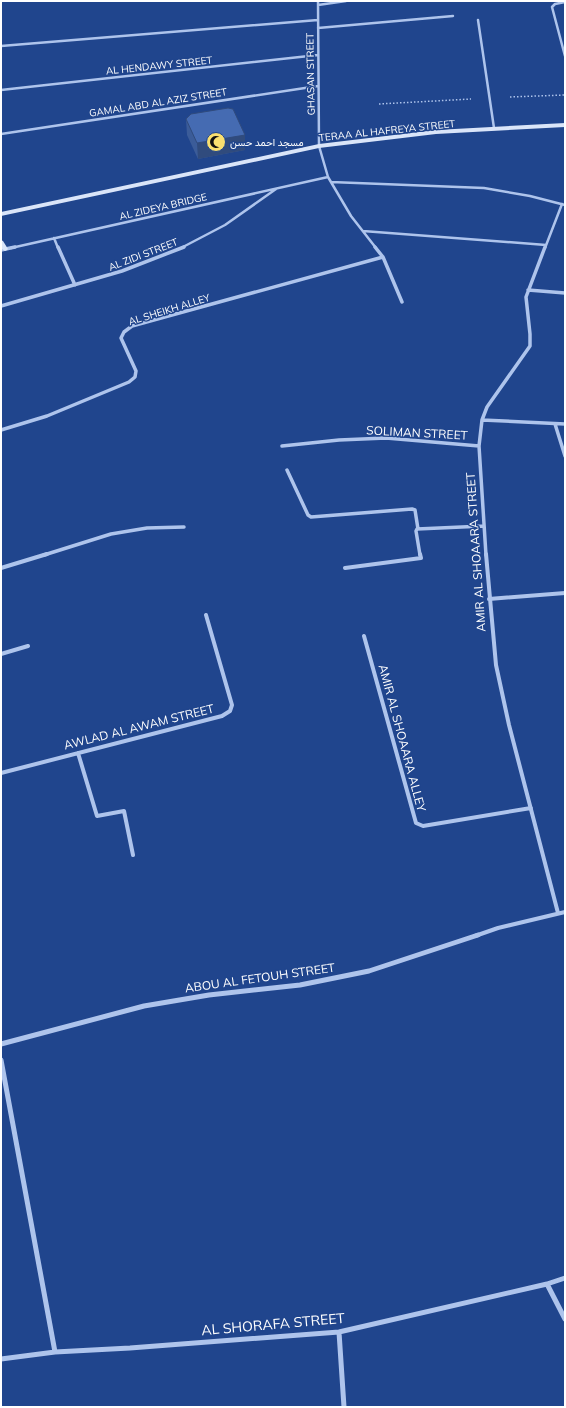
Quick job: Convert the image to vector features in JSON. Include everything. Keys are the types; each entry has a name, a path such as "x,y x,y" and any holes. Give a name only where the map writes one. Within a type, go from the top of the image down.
{"street":[{"name":"GHASAN STREET","path":"318,1 319,146 328,176 341,201 383,257 402,302"},
{"path":"318,5 346,1"},
{"path":"565,2 556,4 552,7 565,56"},
{"path":"318,28 453,16"},
{"path":"1,46 318,20"},
{"path":"478,20 494,128"},
{"name":"AL HENDAWY STREET","path":"1,90 318,55"},
{"name":"GAMAL ABD AL AZIZ STREET","path":"1,134 318,86"},
{"name":"TERAA AL HAFREYA STREET","path":"1,214 319,146 436,132 565,125"},
{"name":"AL ZIDEYA BRIDGE","path":"3,250 328,176"},
{"path":"331,182 484,188 530,196 563,204"},
{"name":"AL ZIDI STREET","path":"1,306 117,273 157,259 193,243 225,225 278,188"},
{"name":"AMIR AL SHOAARA STREET","path":"558,913 509,725 496,665 489,599 479,446 482,420 487,407 530,346 532,336 526,304 528,290 563,204"},
{"path":"362,231 546,245"},
{"path":"54,238 75,285"},
{"path":"1,242 3,250"},
{"name":"AL SHEIKH ALLEY","path":"1,430 47,416 129,382 135,377 136,371 121,338 124,332 132,326 383,257"},
{"path":"528,290 565,293"},
{"path":"482,420 565,424"},
{"path":"555,424 565,456"},
{"name":"SOLIMAN STREET","path":"282,446 339,440 386,438 479,446"},
{"path":"287,470 308,515 311,517 415,510 418,529 416,531 421,558 345,568"},
{"path":"418,529 484,526"},
{"path":"1,568 111,534 147,528 184,527"},
{"path":"489,599 565,593"},
{"name":"AWLAD AL AWAM STREET","path":"1,773 222,716 230,711 232,705 206,616"},
{"name":"AMIR AL SHOAARA ALLEY","path":"364,636 416,823 423,826 531,808"},
{"path":"1,654 28,646"},
{"path":"78,753 97,816 124,811 132,855"},
{"name":"ABOU AL FETOUH STREET","path":"1,1044 144,1006 209,994 300,985 369,971 498,928 565,912"},
{"path":"1,1060 55,1352"},
{"name":"AL SHORAFA STREET","path":"1,1359 55,1352 130,1348 339,1332 547,1284 565,1278"},
{"path":"547,1284 565,1319"},
{"path":"339,1332 344,1407"}],"building":[{"path":"228,108 233,109 245,135 197,143 186,119 191,114"}],"place":[{"name":"مسجد احمد حسن","path":"216,142"}]}
